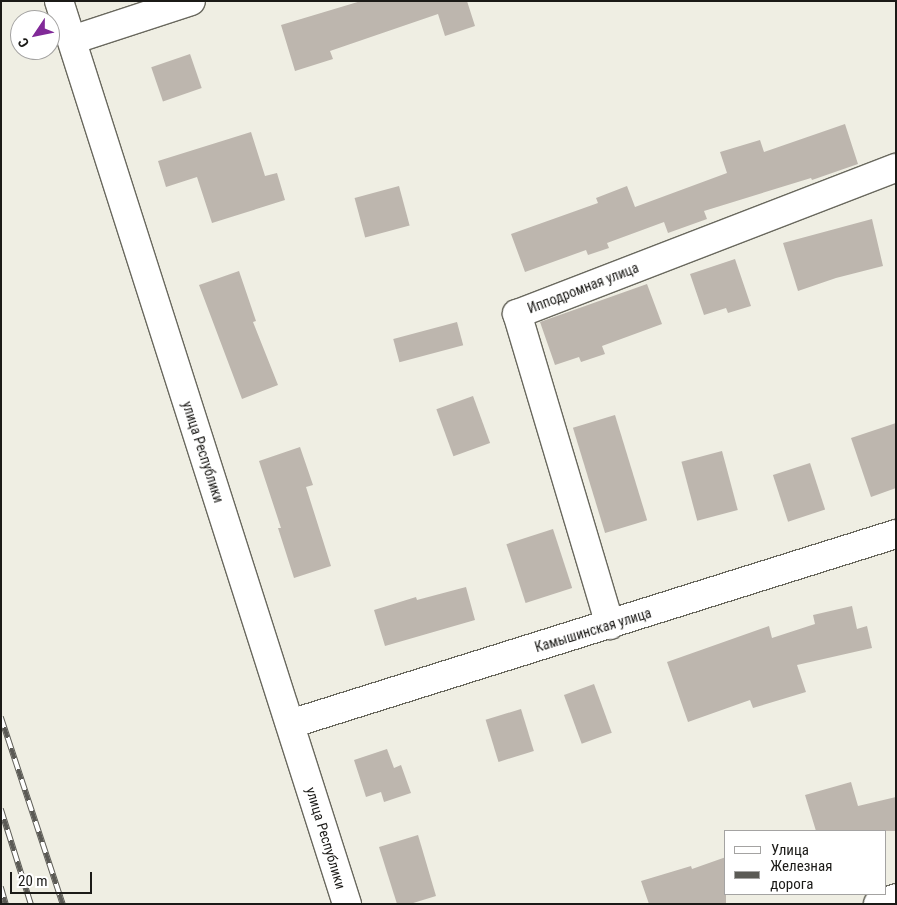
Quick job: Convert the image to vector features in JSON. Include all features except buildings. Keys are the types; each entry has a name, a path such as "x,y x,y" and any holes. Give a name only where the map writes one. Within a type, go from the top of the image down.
{"street":[{"name":"улица Республики","path":"59,1 347,904"},
{"path":"72,40 191,1"},
{"name":"Ипподромная улица","path":"610,625 517,314 896,168"},
{"name":"Камышинская улица","path":"290,724 896,534"},
{"path":"878,904 896,898"}],"railway":[{"path":"1,717 63,904"},
{"path":"1,809 31,904"},
{"path":"1,887 6,904"}]}
